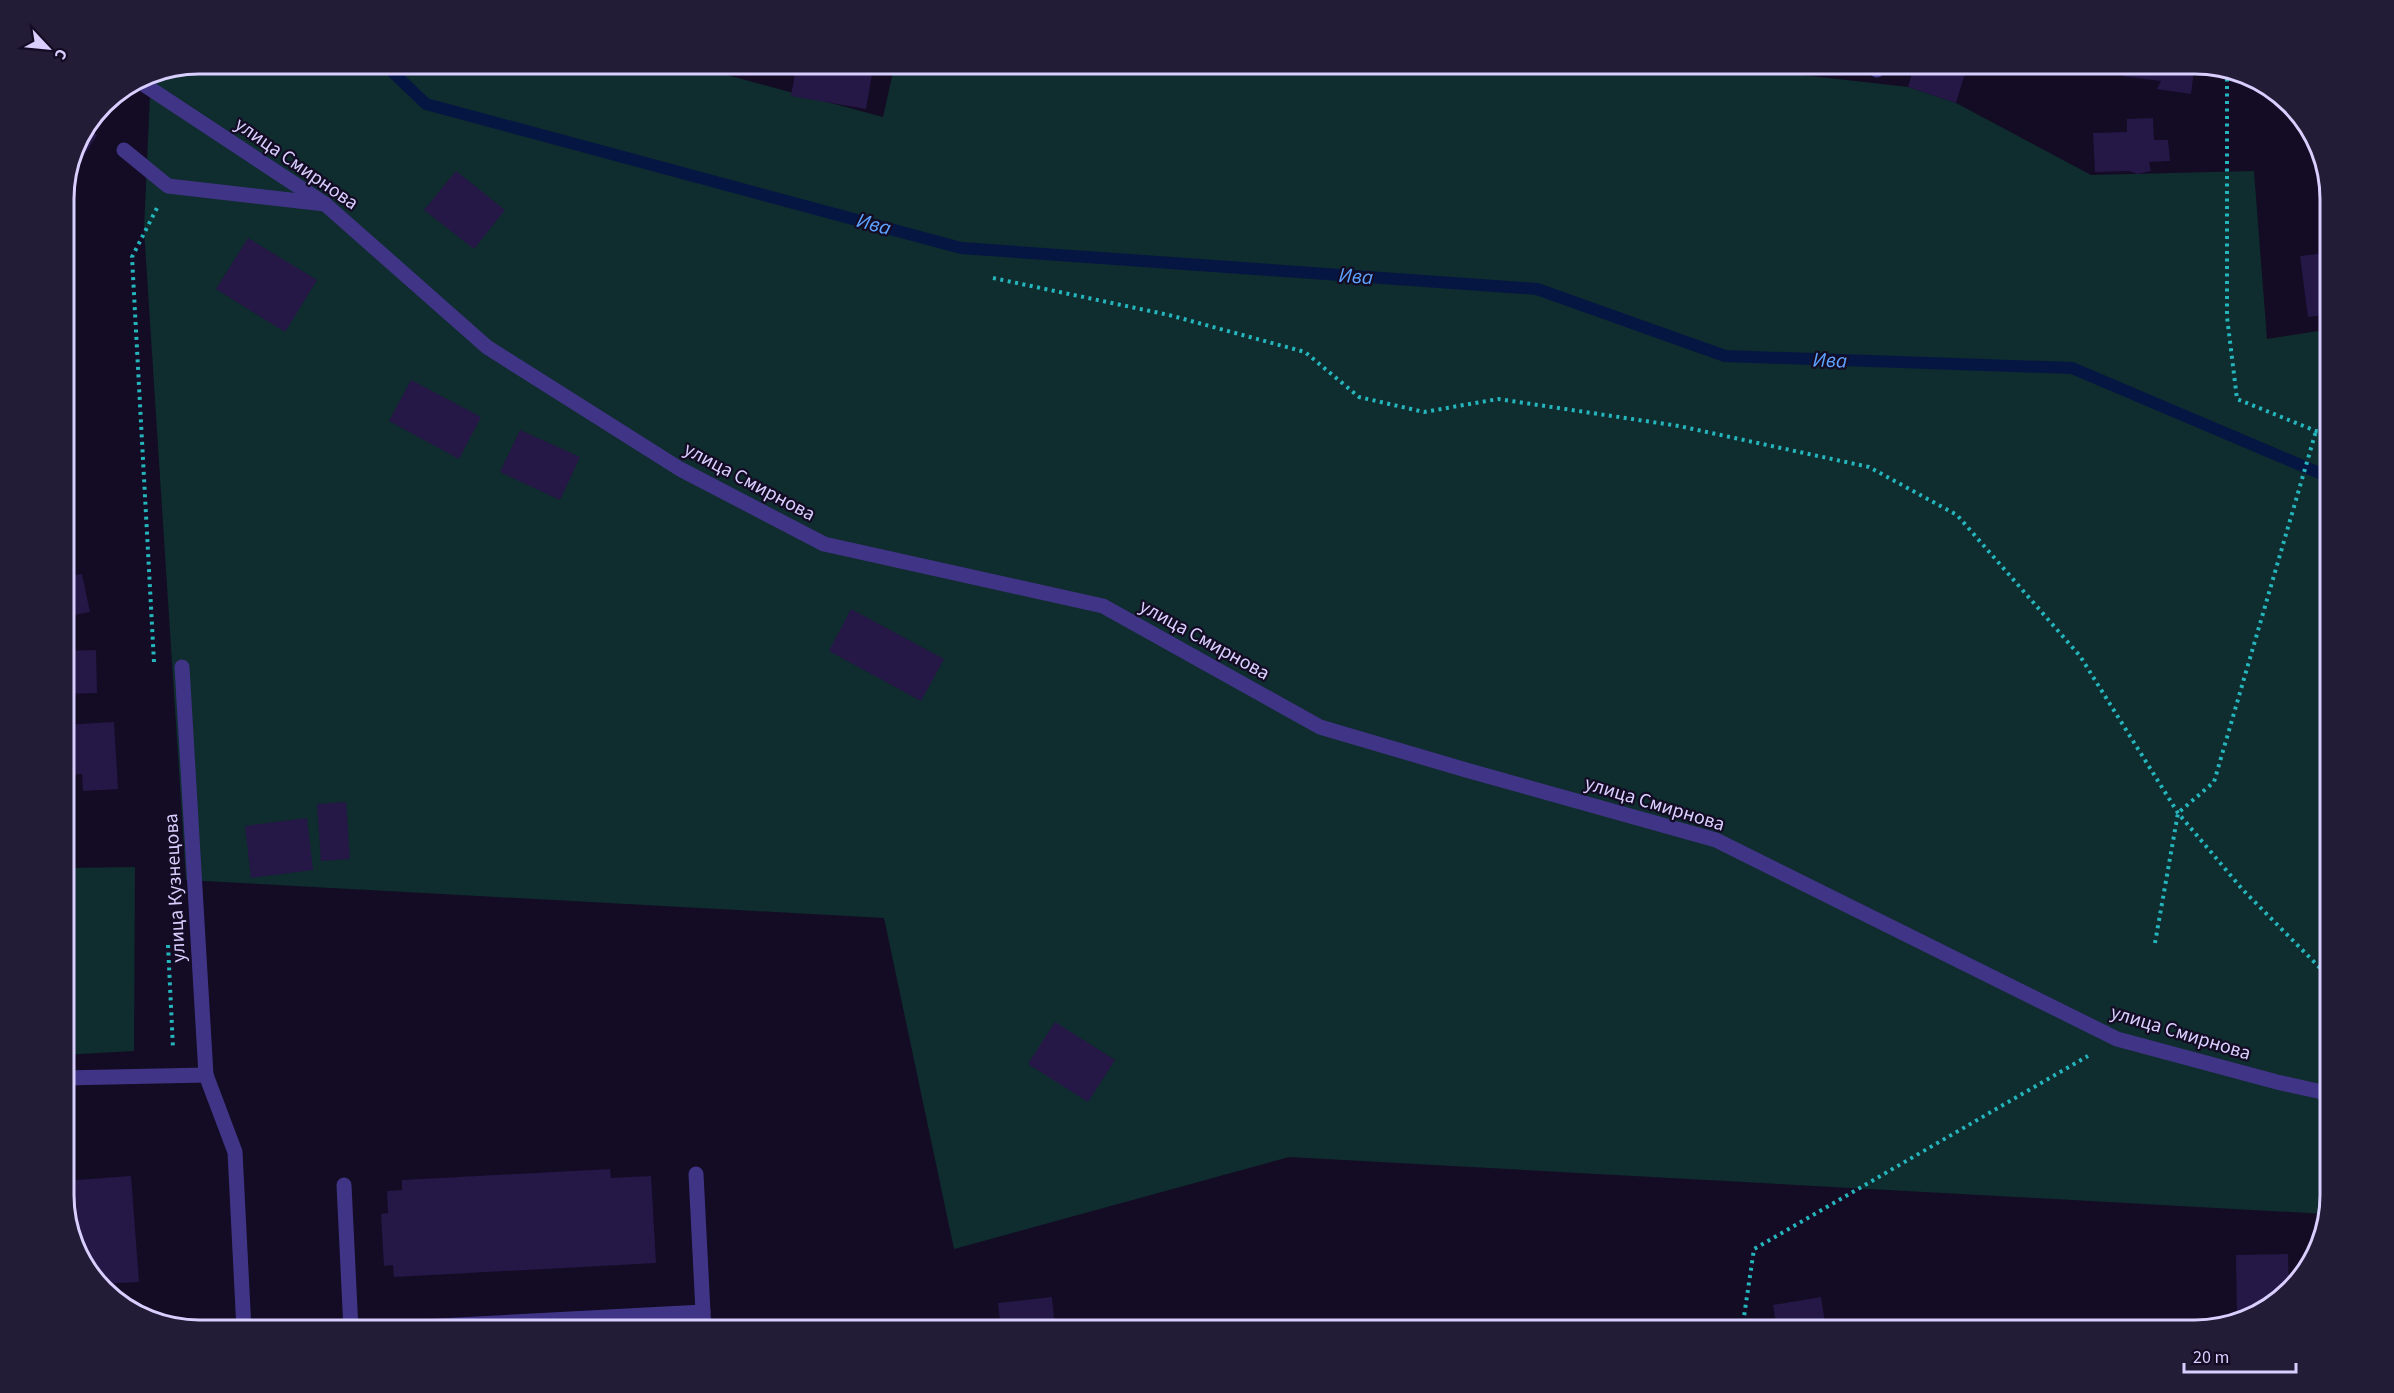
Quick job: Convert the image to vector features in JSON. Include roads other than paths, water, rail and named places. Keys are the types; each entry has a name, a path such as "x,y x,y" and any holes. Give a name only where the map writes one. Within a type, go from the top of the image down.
{"street":[{"name":"улица Смирнова","path":"145,85 325,204 487,347 680,469 824,544 1103,606 1320,727 1716,840 2117,1039 2320,1092"},
{"path":"124,150 168,186 325,204"},
{"name":"улица Кузнецова","path":"182,667 206,1075 235,1152 243,1319"},
{"path":"74,1078 206,1075"},
{"path":"696,1174 703,1319"},
{"path":"344,1185 350,1319"},
{"path":"571,1319 703,1312"}],"waterway":[{"name":"Ива","path":"395,74 426,104 961,248 1537,289 1725,356 2072,368 2320,473"}]}
